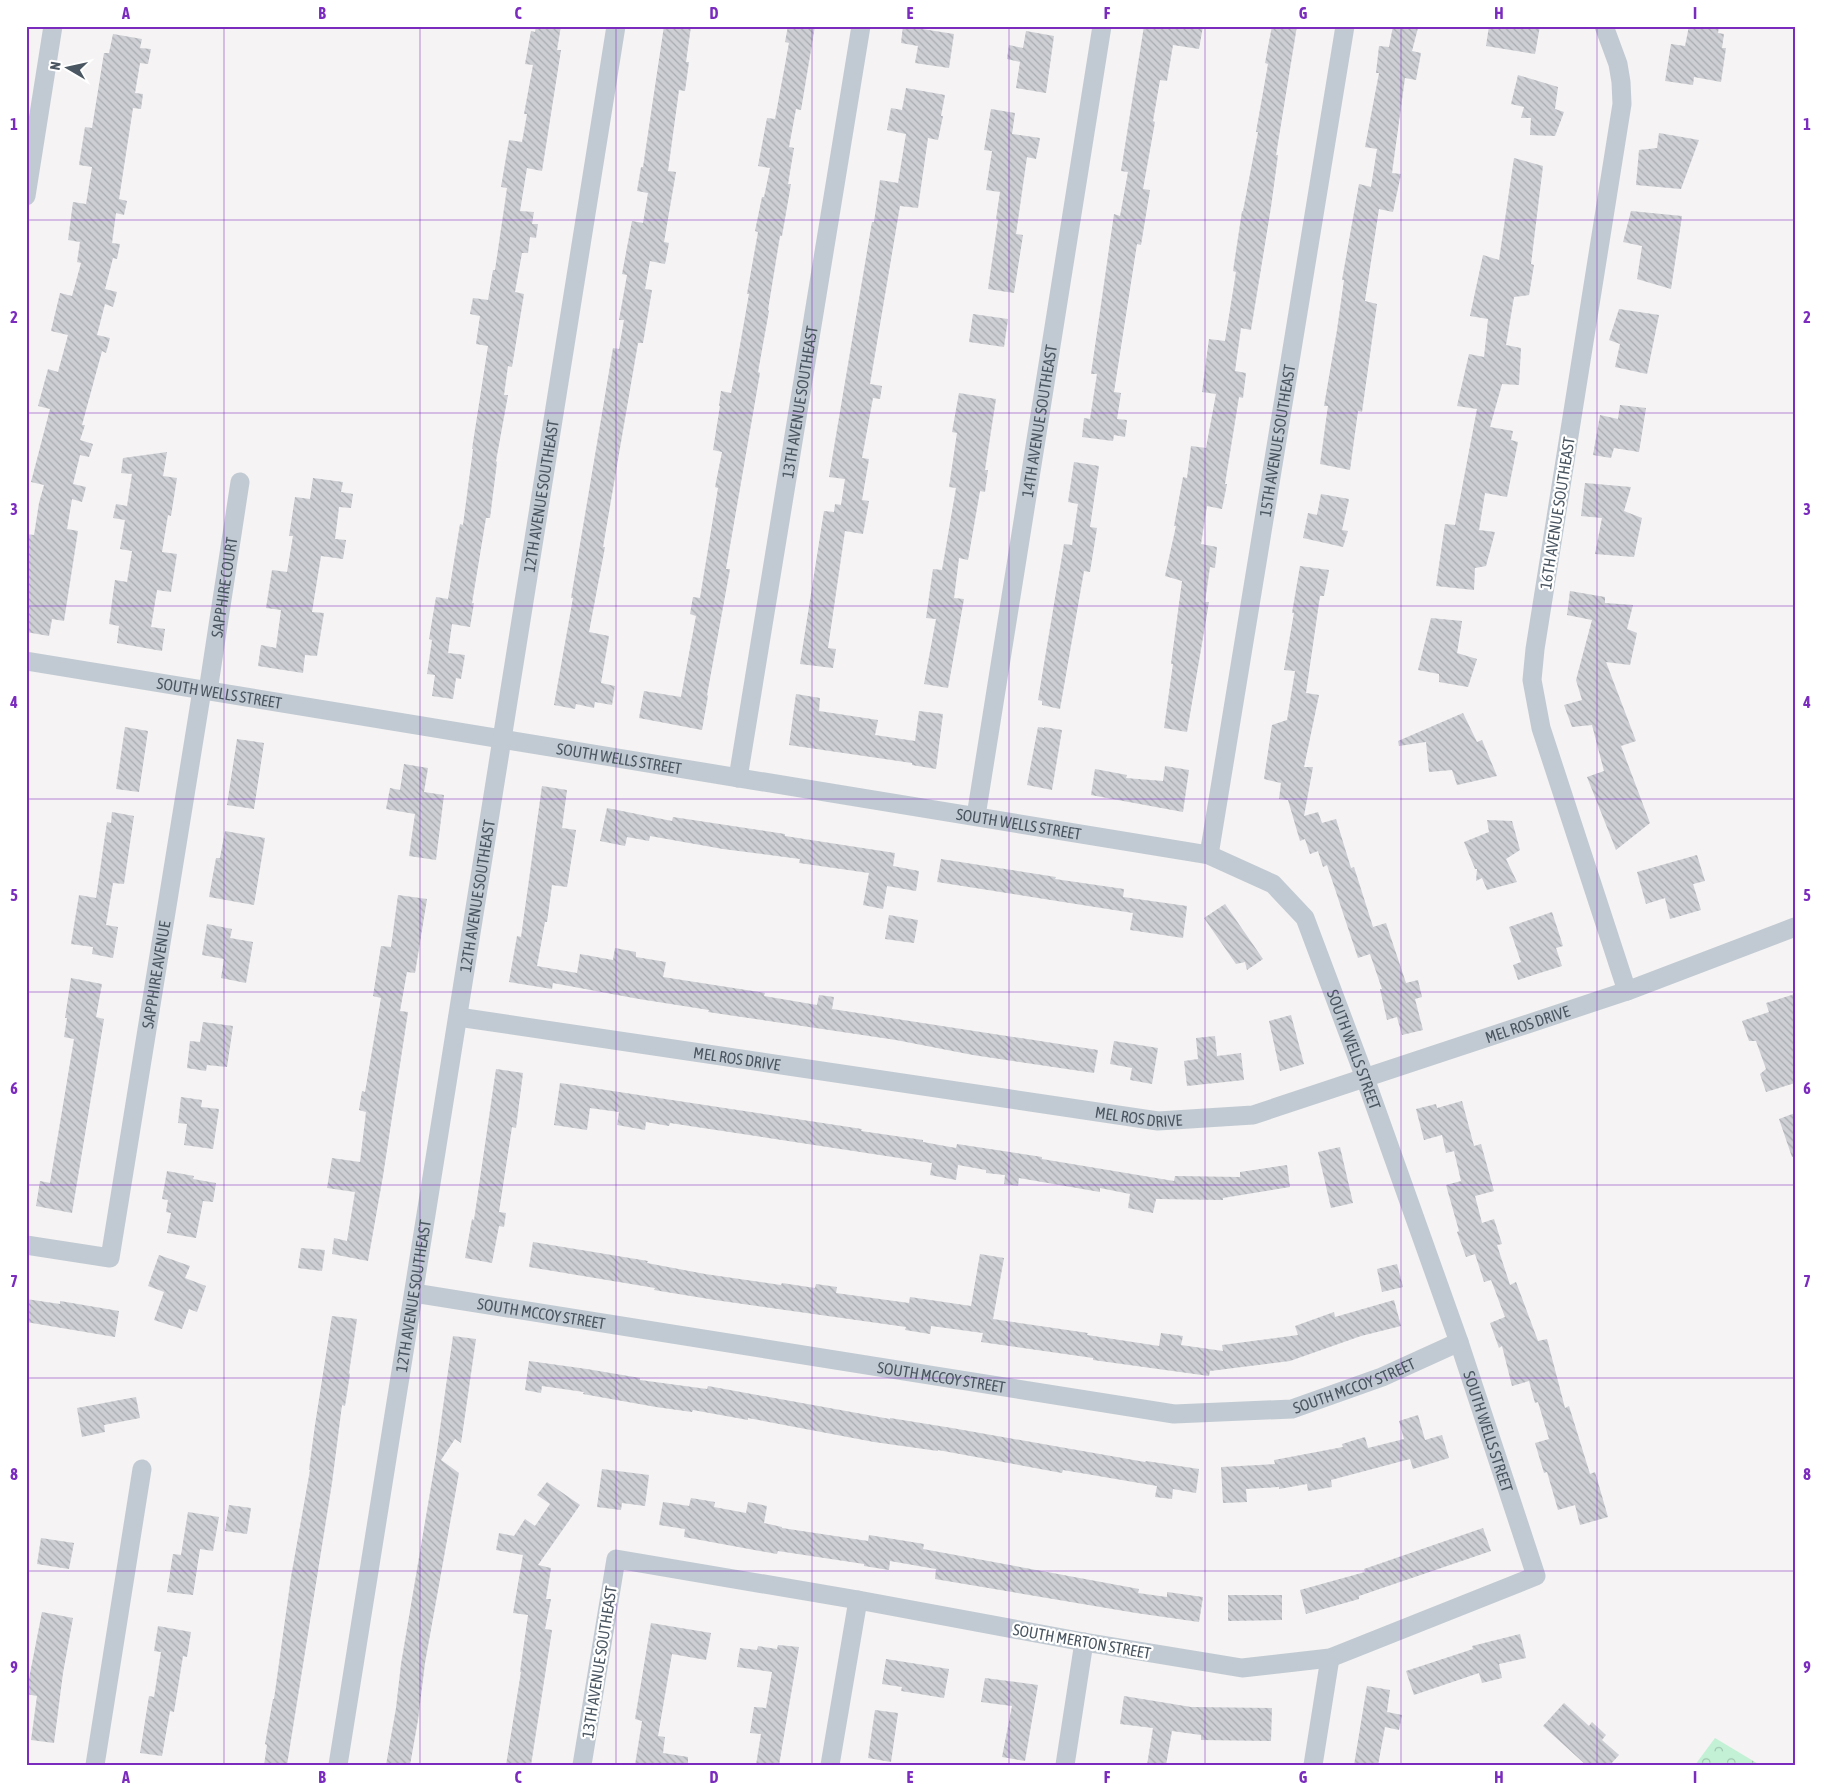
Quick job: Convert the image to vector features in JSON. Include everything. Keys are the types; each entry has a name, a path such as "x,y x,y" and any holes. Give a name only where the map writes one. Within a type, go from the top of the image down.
{"street":[{"path":"26,196 53,26"},
{"name":"12TH AVENUE SOUTHEAST","path":"338,1765 616,26"},
{"name":"13TH AVENUE SOUTHEAST","path":"738,778 861,26"},
{"name":"14TH AVENUE SOUTHEAST","path":"976,816 1102,26"},
{"name":"15TH AVENUE SOUTHEAST","path":"1209,855 1344,26"},
{"name":"16TH AVENUE SOUTHEAST","path":"1604,26 1618,64 1622,104 1535,649 1532,680 1541,728 1627,991"},
{"name":"SAPPHIRE COURT","path":"205,691 240,482"},
{"name":"SOUTH WELLS STREET","path":"26,661 1209,855 1273,884 1305,918 1459,1342 1536,1576"},
{"name":"SAPPHIRE AVENUE","path":"26,1245 110,1258 205,691"},
{"name":"MEL ROS DRIVE","path":"458,1017 1158,1121 1253,1115 1627,991 1795,927"},
{"name":"SOUTH MCCOY STREET","path":"414,1293 1174,1414 1292,1408 1382,1377 1459,1342"},
{"path":"95,1765 142,1469"},
{"name":"13TH AVENUE SOUTHEAST","path":"582,1765 616,1559"},
{"name":"SOUTH MERTON STREET","path":"616,1559 1242,1668 1330,1658 1536,1576"},
{"path":"830,1765 858,1600"},
{"path":"1065,1765 1084,1642"},
{"path":"1313,1765 1330,1658"}],"green space":[{"path":"1715,1738 1760,1765 1695,1765"}],"building":[{"path":"536,26 561,26 557,50 561,50 542,171 527,168 520,211 534,212 532,224 538,224 536,238 530,237 528,253 522,253 515,292 524,294 512,367 508,366 504,395 508,395 496,461 490,518 486,518 472,603 474,603 470,627 452,624 448,653 465,655 461,679 456,678 453,699 432,696 435,675 427,674 432,640 429,639 436,597 448,599 460,524 463,525 472,449 488,346 476,344 480,316 470,314 473,298 488,300 493,270 495,270 507,188 501,187 509,140 522,142 527,114 524,114 533,65 525,64 531,31 535,32"},
{"path":"664,26 691,26 686,62 689,62 685,91 679,90 668,171 676,172 664,242 669,243 665,264 650,261 645,289 652,290 643,343 638,343 603,547 605,547 589,632 609,636 601,683 615,686 612,705 595,702 594,708 576,704 575,709 554,705 613,348 619,349 624,320 619,320 627,275 622,274 632,221 643,223 648,193 637,191 641,167 643,167"},
{"path":"788,26 815,26 801,110 796,109 789,147 794,148 788,184 791,184 782,236 780,236 758,372 760,373 726,569 730,569 702,730 639,718 644,691 681,697 696,616 690,614 693,597 700,598 718,488 715,487 722,452 713,450 721,391 731,393 736,368 758,232 755,231 770,168 758,166 767,118 775,119 789,43 785,42"},
{"path":"903,26 954,34 949,68 915,63 918,46 901,43"},
{"path":"1144,26 1203,26 1199,49 1173,45 1167,81 1160,80 1153,121 1155,122 1143,189 1150,190 1141,245 1137,244 1114,392 1121,393 1117,419 1127,420 1125,437 1114,435 1113,441 1082,437 1084,418 1090,419 1097,374 1091,374 1114,214 1120,216 1128,172 1121,171"},
{"path":"1272,26 1297,26 1251,330 1241,328 1235,371 1246,373 1243,398 1239,397 1222,509 1207,506 1201,544 1217,547 1215,568 1210,567 1205,602 1209,602 1187,732 1164,728 1182,581 1165,576 1176,526 1174,526 1183,477 1187,478 1191,446 1206,448 1216,394 1202,392 1209,339 1225,341 1236,272 1233,271 1242,211 1258,132 1256,132 1268,64 1265,63"},
{"path":"1393,26 1418,28 1412,51 1421,53 1416,80 1405,78 1392,173 1401,174 1393,212 1379,209 1365,301 1377,304 1362,412 1358,411 1350,470 1320,464 1328,406 1324,406 1337,330 1344,280 1342,280 1359,184 1371,187 1377,149 1365,147 1379,73 1376,73 1379,46 1389,47"},
{"path":"1489,26 1540,26 1535,54 1486,46"},
{"path":"1689,26 1719,26 1718,33 1724,34 1722,48 1726,48 1721,82 1694,77 1693,85 1665,81 1671,44 1685,46"},
{"path":"1026,31 1054,36 1046,93 1016,88 1020,62 1007,59 1009,45 1023,48"},
{"path":"113,34 142,39 140,48 151,49 148,64 140,63 135,93 143,94 141,109 133,108 119,199 127,201 124,215 116,213 112,243 120,244 117,259 113,258 105,289 117,292 113,307 105,304 97,335 110,338 106,353 102,351 82,425 85,425 80,440 93,444 89,457 80,455 73,484 86,487 82,502 72,499 67,529 78,531 64,621 52,619 49,636 26,632 26,589 29,574 26,573 26,534 34,535 44,485 31,482 50,409 38,406 48,369 58,372 68,335 51,331 60,293 72,296 81,263 77,262 80,242 68,240 73,202 86,204 92,167 79,165 85,127 92,128 104,53 109,53"},
{"path":"1518,75 1558,87 1555,109 1564,112 1555,136 1530,135 1531,118 1521,118 1524,107 1511,104"},
{"path":"906,88 945,95 941,116 943,116 938,140 928,138 918,208 900,206 870,384 882,386 880,399 873,398 862,458 869,459 862,500 869,501 863,534 845,531 828,648 836,649 833,668 800,664 824,511 834,512 835,504 841,505 845,479 829,477 880,180 898,183 906,134 887,130 891,108 902,110"},
{"path":"991,109 1015,113 1012,134 1040,138 1036,159 1027,157 1016,234 1023,235 1014,293 988,289 1000,192 986,190 992,151 984,150"},
{"path":"1659,133 1699,140 1681,189 1636,185 1639,150 1657,148"},
{"path":"1514,158 1543,166 1531,264 1534,265 1529,295 1514,297 1506,345 1521,348 1519,385 1502,384 1490,427 1513,431 1511,440 1518,442 1507,497 1485,493 1479,530 1495,532 1486,566 1475,568 1474,590 1436,586 1445,524 1455,525 1477,409 1457,406 1469,354 1484,357 1488,319 1470,316 1483,255 1499,260"},
{"path":"1631,211 1682,216 1671,289 1637,279 1642,246 1623,242"},
{"path":"1619,309 1659,315 1647,374 1615,367 1620,344 1609,340"},
{"path":"973,314 1008,319 1004,347 969,342"},
{"path":"959,393 996,399 985,470 988,470 985,492 980,491 968,560 959,558 954,598 964,599 948,688 924,684 936,619 926,618 933,569 942,570 956,488 949,487 957,433 952,432"},
{"path":"1620,405 1646,408 1639,452 1614,448 1611,458 1593,455 1600,415 1618,419"},
{"path":"167,452 163,476 177,478 171,516 168,515 162,552 177,554 171,592 157,590 151,627 165,629 162,651 117,643 119,626 109,624 115,580 127,582 132,551 120,549 125,520 113,518 116,504 127,506 132,474 121,473 123,458"},
{"path":"1074,462 1099,466 1090,527 1097,528 1090,572 1084,571 1060,709 1042,705 1042,701 1038,700 1064,544 1072,545 1078,504 1068,502"},
{"path":"313,478 343,482 341,492 353,494 351,508 339,507 335,539 346,540 343,559 321,556 312,612 324,613 317,656 305,655 303,673 258,666 261,645 276,648 281,610 266,608 272,570 287,572 293,536 289,536 295,497 310,499"},
{"path":"1585,483 1631,487 1624,511 1642,518 1634,557 1595,554 1602,518 1581,516"},
{"path":"1321,494 1349,499 1342,530 1348,531 1343,547 1303,538 1308,513 1317,515"},
{"path":"1300,566 1329,570 1324,596 1320,596 1306,693 1319,695 1304,767 1313,767 1304,816 1318,812 1322,823 1336,819 1351,868 1354,867 1373,927 1386,923 1406,983 1418,980 1422,997 1415,999 1423,1030 1402,1035 1397,1017 1387,1020 1380,989 1382,989 1370,954 1358,958 1327,865 1323,867 1318,851 1310,854 1305,839 1300,841 1288,800 1279,799 1281,783 1264,779 1272,725 1287,720 1295,671 1284,670"},
{"path":"1570,591 1605,597 1605,603 1633,605 1627,629 1637,633 1630,665 1606,662 1636,741 1621,746 1650,823 1616,850 1587,777 1604,771 1592,725 1572,727 1564,705 1582,700 1576,680 1592,620 1567,615"},
{"path":"1431,618 1462,621 1457,653 1477,659 1468,687 1439,682 1439,674 1418,670"},
{"path":"796,694 820,698 819,711 878,720 875,735 915,741 919,711 943,714 936,769 912,765 912,763 789,745"},
{"path":"1463,713 1477,742 1482,740 1497,776 1457,785 1452,770 1429,772 1426,742 1399,746 1398,741"},
{"path":"125,727 148,731 139,792 116,789"},
{"path":"1038,727 1062,730 1052,790 1027,785"},
{"path":"237,739 264,743 254,809 227,805"},
{"path":"404,764 428,768 424,792 444,795 436,860 409,856 415,814 386,809 390,788 400,790"},
{"path":"1165,766 1189,770 1183,812 1091,795 1095,769 1127,775 1126,778 1163,781"},
{"path":"542,786 567,790 562,828 576,830 567,887 552,885 547,922 545,922 537,966 577,973 580,954 613,960 615,948 636,952 636,957 666,962 663,977 765,993 764,996 817,1005 819,995 834,997 832,1009 1098,1050 1094,1073 973,1055 896,1040 708,1012 709,1010 553,983 552,989 509,982 517,936 521,937"},
{"path":"607,808 672,821 673,817 895,853 893,866 919,871 916,891 887,886 883,909 863,905 869,873 799,863 800,859 723,849 650,836 649,841 627,837 625,846 600,841"},
{"path":"112,812 134,816 124,884 113,883 106,925 118,927 113,958 92,954 93,947 71,944 79,895 96,898 107,822 111,823"},
{"path":"1487,820 1512,821 1520,850 1506,859 1517,882 1487,890 1482,878 1476,881 1477,869 1475,869 1464,842 1489,832"},
{"path":"225,831 265,838 254,905 209,897 216,858 220,858"},
{"path":"1697,855 1705,881 1693,884 1701,910 1670,919 1665,898 1646,904 1637,872"},
{"path":"941,859 1124,889 1123,897 1187,906 1183,938 1130,930 1133,913 937,882"},
{"path":"398,895 427,899 415,973 407,972 400,1011 408,1012 368,1261 332,1254 334,1238 347,1241 355,1192 327,1188 332,1158 360,1162 366,1112 359,1110 362,1091 365,1092 381,998 373,996 381,946 391,947"},
{"path":"1225,904 1263,959 1247,970 1245,962 1236,964 1204,918"},
{"path":"1552,912 1563,946 1556,948 1562,966 1518,980 1513,965 1521,962 1509,927"},
{"path":"889,915 918,920 914,943 885,939"},
{"path":"207,924 232,929 230,938 253,942 246,983 221,978 224,959 202,955"},
{"path":"71,978 102,984 96,1017 104,1019 72,1213 36,1206 40,1181 50,1183 74,1039 64,1037"},
{"path":"1795,994 1795,1083 1766,1092 1760,1074 1766,1069 1756,1041 1749,1041 1742,1021 1769,1012 1766,1003"},
{"path":"1291,1015 1304,1064 1280,1071 1269,1021"},
{"path":"203,1022 233,1026 227,1067 207,1065 206,1071 187,1068 190,1041 200,1042"},
{"path":"1215,1036 1217,1056 1241,1053 1244,1080 1187,1086 1184,1061 1198,1059 1196,1038"},
{"path":"1114,1041 1158,1048 1152,1084 1130,1080 1132,1068 1110,1064"},
{"path":"496,1069 523,1073 516,1128 512,1127 499,1212 506,1213 504,1227 499,1226 492,1263 465,1258 472,1219 474,1220"},
{"path":"560,1083 862,1129 861,1131 923,1140 923,1142 956,1148 957,1144 1042,1157 1042,1159 1174,1181 1175,1176 1240,1177 1240,1172 1287,1165 1290,1187 1223,1198 1223,1200 1156,1199 1153,1213 1128,1208 1130,1194 1100,1188 1100,1192 1019,1178 1018,1186 1004,1184 1005,1175 986,1173 986,1170 958,1165 956,1180 930,1175 932,1163 670,1123 669,1126 646,1122 645,1130 617,1125 619,1112 590,1108 587,1130 554,1125"},
{"path":"181,1097 202,1100 201,1107 219,1109 213,1149 184,1145 187,1124 178,1123"},
{"path":"1462,1101 1474,1146 1481,1144 1494,1191 1475,1196 1482,1223 1494,1219 1502,1244 1497,1245 1510,1285 1516,1282 1538,1341 1547,1339 1565,1408 1569,1406 1590,1474 1595,1472 1608,1517 1580,1525 1575,1505 1558,1510 1547,1472 1544,1473 1535,1443 1549,1439 1538,1402 1535,1403 1529,1381 1512,1386 1502,1346 1499,1348 1490,1323 1505,1317 1491,1280 1484,1282 1475,1254 1466,1257 1457,1232 1459,1231 1446,1185 1461,1181 1454,1151 1446,1153 1442,1135 1424,1140 1416,1109 1436,1104 1437,1108"},
{"path":"1795,1113 1795,1157 1792,1157 1779,1119"},
{"path":"1340,1147 1353,1203 1331,1208 1318,1152"},
{"path":"167,1171 194,1176 193,1179 216,1183 213,1202 203,1201 196,1238 167,1233 171,1213 166,1212 168,1200 162,1199"},
{"path":"533,1242 648,1261 647,1263 705,1274 781,1285 782,1283 815,1288 816,1284 837,1287 836,1293 909,1303 910,1297 971,1306 980,1254 1004,1258 993,1319 1159,1346 1161,1333 1183,1336 1181,1345 1223,1351 1222,1345 1298,1335 1295,1326 1334,1312 1335,1317 1394,1300 1401,1326 1361,1336 1290,1361 1210,1371 1209,1376 981,1342 983,1333 931,1326 930,1334 905,1330 906,1327 715,1300 529,1267"},
{"path":"301,1248 325,1250 322,1271 298,1268"},
{"path":"159,1255 190,1266 185,1278 206,1286 197,1312 189,1309 182,1329 154,1320 164,1292 148,1286"},
{"path":"1397,1264 1403,1287 1382,1292 1377,1269"},
{"path":"26,1299 60,1304 60,1301 119,1311 115,1337 26,1322"},
{"path":"332,1316 357,1319 350,1374 345,1406 342,1405 332,1483 287,1765 264,1765 267,1745 265,1744 274,1699 291,1577 310,1470"},
{"path":"453,1336 476,1339 461,1443 455,1439 441,1460 459,1473 425,1663 410,1765 386,1765 436,1457"},
{"path":"529,1361 640,1378 640,1380 707,1389 708,1386 890,1419 1145,1462 1199,1469 1196,1493 1173,1489 1172,1499 1155,1497 1157,1486 1063,1470 1062,1473 938,1450 874,1442 748,1418 748,1420 693,1410 692,1412 656,1407 583,1394 584,1392 542,1386 541,1393 525,1390"},
{"path":"136,1397 140,1418 104,1425 105,1432 82,1437 77,1408"},
{"path":"1418,1415 1425,1440 1442,1435 1449,1458 1413,1469 1410,1459 1331,1480 1332,1487 1308,1491 1307,1484 1279,1489 1279,1487 1246,1489 1247,1502 1223,1503 1221,1467 1275,1464 1274,1460 1343,1447 1342,1444 1365,1437 1368,1448 1404,1439 1399,1421"},
{"path":"602,1469 649,1475 645,1506 622,1503 621,1510 597,1507"},
{"path":"547,1482 580,1505 538,1565 551,1568 546,1599 551,1599 545,1629 552,1630 531,1765 506,1765 528,1615 513,1613 523,1555 496,1550 499,1533 514,1536 525,1519 535,1526 550,1504 537,1495"},
{"path":"691,1498 715,1502 714,1507 746,1513 748,1502 767,1506 764,1523 782,1528 868,1541 869,1535 924,1544 923,1549 1139,1589 1138,1593 1167,1597 1167,1592 1203,1597 1199,1622 935,1579 936,1569 890,1561 889,1570 864,1566 864,1564 778,1551 777,1554 684,1537 685,1529 659,1525 663,1502 689,1506"},
{"path":"229,1505 251,1508 247,1534 225,1531"},
{"path":"188,1512 219,1517 213,1551 200,1549 193,1595 167,1592 173,1554 181,1555"},
{"path":"1483,1528 1491,1551 1359,1596 1359,1599 1306,1614 1300,1590 1365,1572 1364,1569"},
{"path":"41,1538 74,1543 69,1569 37,1564"},
{"path":"1228,1595 1282,1595 1282,1620 1228,1621"},
{"path":"42,1612 73,1618 63,1673 54,1743 31,1740 37,1696 26,1694"},
{"path":"651,1623 711,1633 706,1660 672,1654 658,1736 665,1737 663,1753 688,1757 688,1765 635,1765 642,1721 635,1719"},
{"path":"158,1626 191,1632 187,1657 183,1656 174,1712 170,1711 162,1756 140,1753 149,1696 154,1697 161,1652 154,1651"},
{"path":"1520,1634 1526,1658 1499,1664 1502,1678 1482,1683 1479,1673 1414,1695 1406,1671 1473,1649 1472,1646"},
{"path":"778,1645 799,1647 779,1765 756,1765 761,1734 750,1733 754,1707 766,1708 772,1672 737,1667 740,1648 757,1650 758,1646 777,1649"},
{"path":"886,1659 949,1669 944,1698 901,1691 902,1687 882,1684"},
{"path":"985,1678 1038,1685 1025,1761 1002,1757 1012,1706 981,1702"},
{"path":"1367,1686 1390,1690 1387,1712 1402,1715 1399,1730 1385,1727 1378,1765 1354,1765"},
{"path":"1124,1696 1191,1707 1272,1708 1271,1741 1201,1740 1201,1735 1172,1731 1166,1765 1147,1765 1153,1728 1120,1724"},
{"path":"1564,1703 1589,1726 1592,1722 1606,1735 1602,1740 1619,1755 1610,1765 1586,1765 1543,1726"},
{"path":"875,1710 898,1713 891,1762 868,1758"}]}
